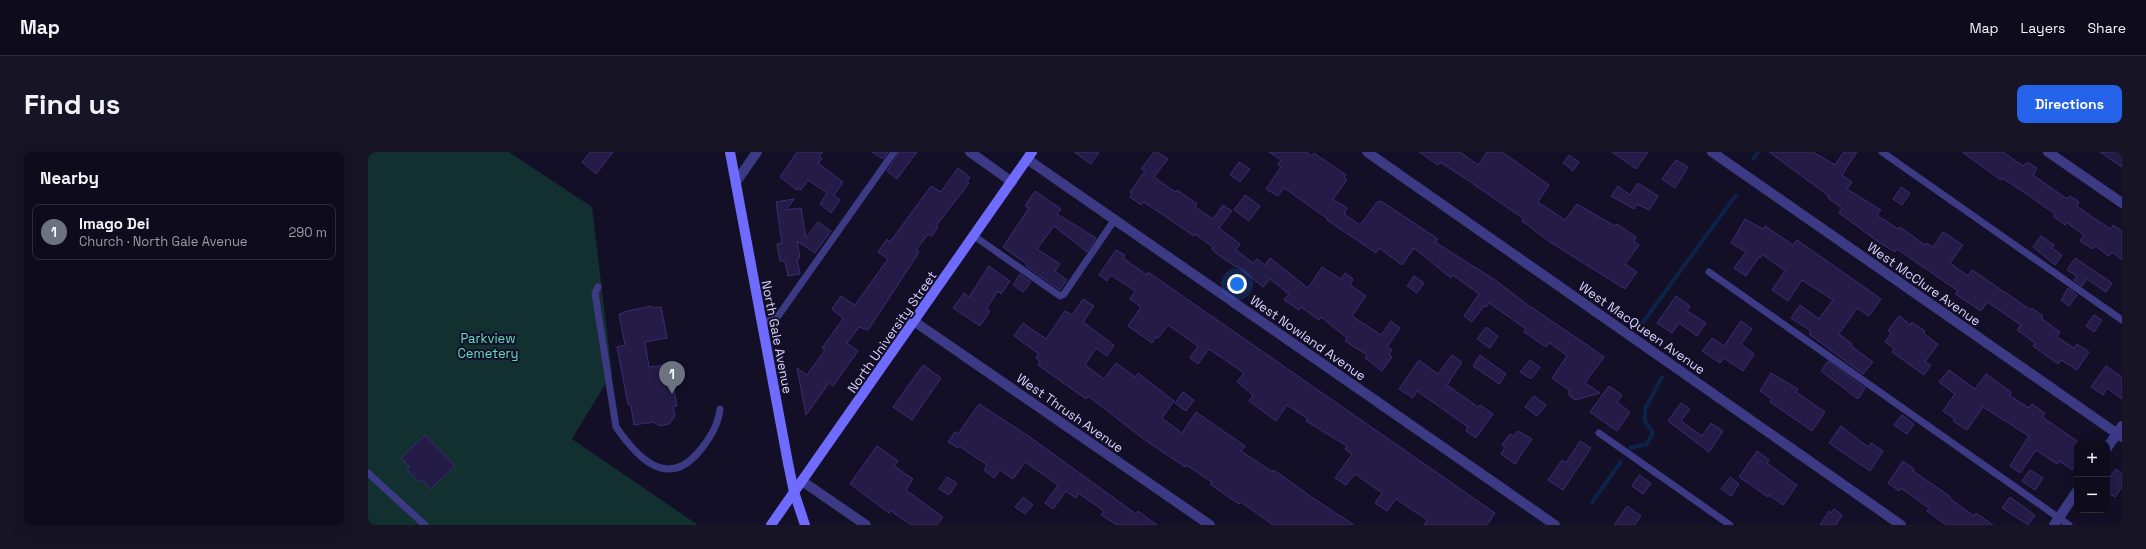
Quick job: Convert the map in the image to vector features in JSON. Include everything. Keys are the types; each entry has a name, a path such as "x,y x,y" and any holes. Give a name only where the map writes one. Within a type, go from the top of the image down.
{"main road":[{"name":"North Gale Avenue","path":"730,152 794,492 805,525"},
{"name":"North University Street","path":"772,525 1030,155"}],"street":[{"path":"736,182 757,152"},
{"path":"970,152 1012,182"},
{"name":"West MacQueen Avenue","path":"1367,152 1901,525"},
{"name":"West McClure Avenue","path":"1712,152 2120,432"},
{"path":"2048,152 2122,203"},
{"name":"West Nowland Avenue","path":"1030,155 1114,219 1555,525"},
{"name":"West Thrush Avenue","path":"915,322 1210,525"},
{"path":"2110,444 2120,432"},
{"path":"802,481 866,525"},
{"path":"2056,521 2074,495"}],"lane":[{"path":"762,322 776,319 894,152"},
{"path":"1882,152 2122,320"},
{"path":"974,236 1060,296 1064,294 1114,219"},
{"path":"1709,272 2056,521 2070,525"},
{"path":"598,287 595,293 616,427 628,444 643,459 663,470 675,469 688,463 711,436 719,420 720,409"},
{"path":"1599,433 1730,525"},
{"path":"368,473 425,525"}],"green space":[{"name":"Parkview Cemetery","path":"368,152 509,152 592,207 612,373 572,439 698,525 368,525"}],"building":[{"path":"590,152 613,152 596,174 582,162"},
{"path":"797,152 823,152 819,157 822,159 818,163 843,182 834,195 840,200 831,213 820,204 827,193 808,180 801,190 797,188 797,190 780,177"},
{"path":"872,152 888,152 883,159"},
{"path":"899,152 917,152 897,179 887,171"},
{"path":"1074,152 1099,152 1091,164"},
{"path":"1154,152 1158,152 1168,159 1154,177 1175,192 1177,190 1197,204 1195,207 1213,219 1223,205 1232,211 1219,228 1240,244 1236,250 1253,263 1257,259 1265,265 1270,258 1308,288 1322,267 1341,279 1345,273 1353,279 1350,285 1366,296 1352,316 1381,335 1391,321 1400,328 1387,347 1392,350 1389,354 1392,357 1382,371 1365,358 1367,355 1345,341 1347,338 1321,317 1319,320 1301,307 1299,310 1284,300 1289,294 1270,279 1263,287 1237,266 1236,267 1217,254 1212,249 1213,247 1195,234 1194,236 1144,202 1141,205 1130,197 1132,194 1130,192 1145,171 1141,169"},
{"path":"1269,152 1306,152 1312,156 1314,153 1346,175 1344,178 1347,180 1333,199 1347,208 1344,214 1360,225 1378,201 1381,201 1438,239 1435,242 1495,280 1525,303 1604,357 1585,383 1600,393 1575,400 1569,395 1569,390 1552,378 1567,356 1550,343 1546,347 1524,332 1526,329 1489,303 1486,307 1484,306 1472,322 1464,316 1479,294 1453,275 1451,278 1414,248 1402,265 1379,248 1376,253 1327,220 1328,219 1284,188 1278,196 1266,189 1281,167 1278,164 1281,160"},
{"path":"1419,152 1460,152 1478,165 1487,152 1502,152 1549,185 1538,202 1565,220 1577,204 1615,226 1617,224 1636,237 1634,241 1639,245 1625,264 1637,272 1625,289 1550,242 1522,221 1524,219 1466,179 1440,162 1438,165"},
{"path":"1612,152 1648,152 1636,169"},
{"path":"1769,152 1813,152 1835,165 1844,152 1857,152 1842,175 1852,182 1847,189 1881,210 1877,215 1898,229 1900,227 1925,245 1926,243 1933,247 1943,232 1963,245 1950,263 1968,276 1972,270 2031,310 2032,308 2043,316 2041,318 2060,332 2057,337 2074,348 2077,344 2089,352 2077,370 2061,360 2058,364 2033,346 2035,343 2017,330 2021,325 1987,302 1981,311 1955,294 1958,291 1897,249 1895,252 1880,243 1839,213 1842,208 1828,198 1829,196"},
{"path":"1962,152 2003,152 2023,166 2027,162 2037,168 2033,175 2067,199 2070,196 2079,202 2077,206 2095,219 2111,229 2113,225 2122,231 2122,260 2112,252 2109,256 2095,246 2093,249 2080,241 2084,235 2067,223 2065,225 2053,216 2055,214 2002,178 2001,180"},
{"path":"2100,152 2122,152 2122,167"},
{"path":"1569,155 1579,162 1573,171 1563,163"},
{"path":"1676,160 1688,167 1675,188 1662,179"},
{"path":"1239,162 1250,169 1240,182 1230,175"},
{"path":"958,168 970,177 967,182 969,183 936,226 938,227 932,236 928,234 916,250 919,252 916,257 868,330 859,327 847,343 858,351 833,386 829,383 806,415 797,368 807,375 825,350 822,348 843,319 832,309 841,296 855,305 888,259 878,252 887,239 890,242 931,186 941,192"},
{"path":"1638,183 1658,196 1649,210 1637,204 1634,209 1611,196 1618,186 1630,195"},
{"path":"1901,187 1910,193 1902,205 1893,199"},
{"path":"1035,191 1061,209 1057,214 1096,238 1087,252 1054,226 1037,249 1060,264 1055,271 1067,280 1060,290 1026,266 1027,264 1003,247 1029,208 1025,206"},
{"path":"1245,195 1260,206 1249,221 1234,210"},
{"path":"794,199 786,210 801,208 806,238 818,222 831,231 815,253 797,241 800,258 797,259 800,274 788,276 785,261 780,261 777,244 782,243 776,202"},
{"path":"1745,219 1763,229 1765,226 1793,245 1797,240 1881,299 1869,316 1857,308 1839,334 1852,344 1851,346 1873,362 1863,374 1809,334 1811,331 1791,318 1800,305 1819,319 1833,300 1802,280 1788,301 1772,290 1785,271 1763,255 1760,258 1759,257 1746,276 1734,268 1746,252 1731,243"},
{"path":"2041,236 2054,245 2052,248 2062,255 2055,265 2033,247"},
{"path":"1116,250 1125,255 1123,258 1147,275 1148,272 1495,513 1487,525 1424,525 1427,520 1396,499 1387,511 1375,503 1382,493 1355,474 1346,485 1335,478 1352,454 1345,449 1347,446 1306,421 1308,419 1287,405 1276,421 1249,401 1253,395 1237,382 1244,373 1209,349 1198,364 1190,358 1198,346 1168,325 1152,343 1128,326 1141,307 1130,299 1135,291 1111,275 1107,281 1099,275"},
{"path":"2075,258 2112,283 2106,292 2087,279 2082,286 2074,280 2077,276 2067,270"},
{"path":"989,266 1010,281 1001,294 998,291 986,309 990,311 980,326 953,308 964,293 969,297"},
{"path":"1020,274 1031,282 1023,292 1013,285"},
{"path":"1414,276 1424,283 1417,293 1407,286"},
{"path":"2068,288 2077,295 2069,306 2061,300"},
{"path":"1676,296 1690,306 1687,311 1706,323 1697,336 1679,323 1672,333 1657,323"},
{"path":"1083,299 1094,306 1083,322 1114,345 1107,356 1096,348 1085,365 1104,379 1116,363 1135,377 1138,373 1174,401 1162,418 1182,433 1196,412 1245,446 1241,451 1273,472 1274,470 1354,525 1273,525 1241,502 1239,504 1224,494 1210,484 1212,482 1186,465 1185,467 1145,440 1088,396 1086,399 1038,365 1040,361 1036,358 1039,354 1014,336 1023,323 1046,339 1065,311 1072,315"},
{"path":"651,306 652,308 661,307 667,338 645,342 649,367 669,365 677,406 673,407 675,416 669,424 660,426 653,422 634,425 631,406 628,404 617,347 625,345 619,314"},
{"path":"2094,315 2102,320 2094,332 2086,326"},
{"path":"1899,316 1911,325 1912,322 1925,331 1923,333 1938,344 1925,362 1931,365 1924,375 1892,352 1894,348 1885,342 1891,333 1888,331"},
{"path":"1741,321 1752,329 1741,344 1754,354 1743,371 1724,358 1720,363 1702,351 1712,338 1724,346"},
{"path":"1486,327 1498,336 1490,348 1477,339"},
{"path":"1452,355 1462,362 1447,385 1478,407 1480,405 1493,414 1476,438 1466,431 1468,427 1417,391 1413,398 1399,389 1419,360 1438,374"},
{"path":"1480,355 1506,374 1499,384 1473,366"},
{"path":"1530,360 1540,367 1531,379 1520,372"},
{"path":"1828,361 1865,388 1858,399 1821,371"},
{"path":"923,365 941,378 912,420 893,407"},
{"path":"2106,366 2122,377 2122,399 2107,388 2103,395 2091,387"},
{"path":"1949,370 1975,389 1986,374 2011,392 2010,396 2029,408 2032,404 2045,413 2042,417 2077,441 2074,441 2074,467 2072,470 2059,461 2057,464 2036,450 2020,473 2010,466 2029,436 1983,407 1967,430 1953,421 1955,419 1943,411 1955,394 1939,382"},
{"path":"1771,373 1798,389 1796,392 1825,412 1812,431 1770,402 1772,399 1760,391"},
{"path":"1609,386 1622,395 1617,402 1630,412 1617,431 1590,412"},
{"path":"1183,392 1194,400 1186,411 1175,403"},
{"path":"1534,396 1546,405 1537,416 1525,407"},
{"path":"1681,403 1690,409 1681,421 1702,436 1711,423 1723,431 1709,452 1668,421"},
{"path":"979,404 1027,435 1136,514 1138,511 1157,525 1117,525 1101,515 1104,511 1078,493 1076,498 1066,491 1053,509 1045,503 1058,485 1025,462 1013,479 1000,470 994,478 984,470 987,465 959,446 958,448 948,442 955,432 958,434"},
{"path":"1902,415 1914,424 1907,434 1894,425"},
{"path":"1841,426 1868,447 1871,443 1883,451 1870,471 1829,443"},
{"path":"1518,431 1532,439 1515,464 1501,454 1505,447 1502,445 1510,434 1514,436"},
{"path":"425,435 455,466 431,489 422,480 419,482 407,470 410,467 401,458"},
{"path":"1580,441 1591,448 1563,490 1548,480 1562,460 1566,463"},
{"path":"877,446 898,461 894,466 913,479 906,490 943,517 937,525 911,525 891,511 889,513 850,484"},
{"path":"1757,451 1769,460 1767,463 1797,485 1783,505 1769,495 1768,497 1739,477"},
{"path":"1903,461 1914,469 1913,471 1948,495 1952,500 1974,516 1976,513 1993,525 1946,525 1927,511 1929,508 1901,488 1899,491 1888,483"},
{"path":"2116,469 2122,473 2122,487 2115,497 2110,494 2110,477"},
{"path":"2030,470 2043,478 2035,490 2022,481"},
{"path":"1639,475 1651,483 1643,494 1632,486"},
{"path":"947,477 957,483 949,495 939,489"},
{"path":"1730,477 1739,484 1731,496 1721,489"},
{"path":"1023,497 1033,505 1025,514 1015,507"},
{"path":"2010,497 2035,515 2028,525 2002,508"},
{"path":"1627,506 1641,516 1635,525 1614,525"},
{"path":"1834,509 1842,515 1836,525 1820,525 1829,511 1831,513"}],"waterway":[{"path":"1753,159 1758,152"},
{"path":"1643,322 1736,195"},
{"path":"1630,448 1647,444 1653,432 1645,422 1645,409 1662,377"},
{"path":"1592,502 1621,462"}],"place":[{"name":"Imago Dei","path":"672,394"}]}
